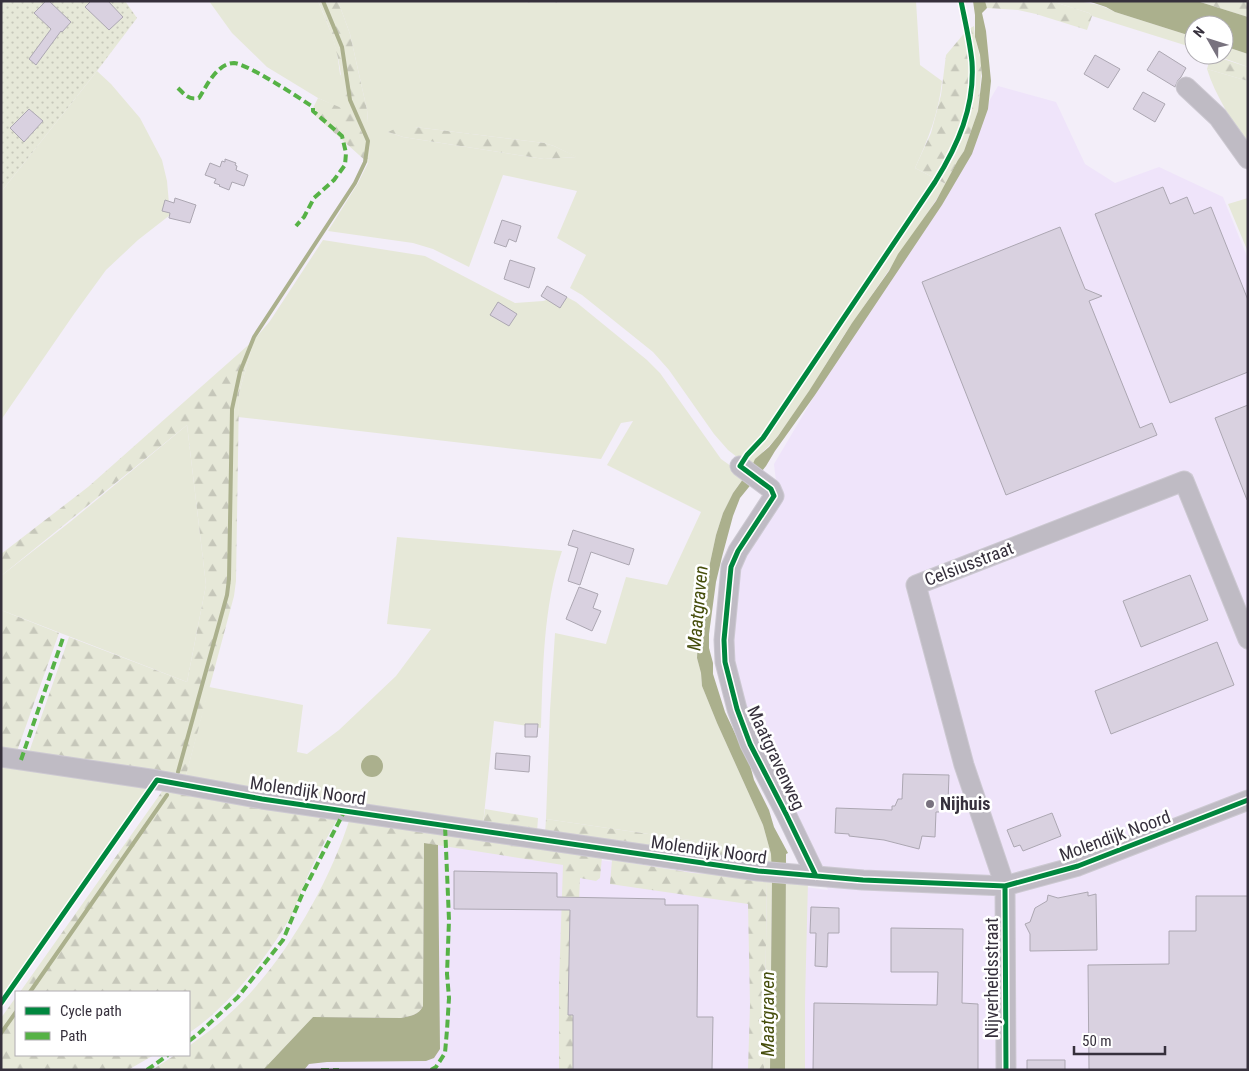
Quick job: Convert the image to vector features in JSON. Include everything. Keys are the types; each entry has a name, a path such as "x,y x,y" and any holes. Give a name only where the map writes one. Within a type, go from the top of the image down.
{"street":[{"path":"1186,87 1218,117 1248,159"},
{"name":"Maatgravenweg","path":"748,472 771,489 774,496 738,551 731,567 724,640 725,662 737,709 750,744 816,876"},
{"name":"Celsiusstraat","path":"1005,886 964,765 916,585 1184,481 1242,609 1248,639"},
{"name":"Molendijk Noord","path":"1,757 157,780 262,799 768,872 863,880 1005,886 1078,866 1248,800"},
{"name":"Nijverheidsstraat","path":"1005,886 1006,1070"}],"shaded area":[{"path":"973,1 985,1 987,8 982,13 986,31 991,81 988,109 972,154 942,205 815,395 766,466 740,498 733,516 716,582 709,634 713,674 725,712 750,765 754,780 769,810 774,827 788,853 786,854 785,1070 770,1070 771,854 763,825 702,686 697,658 699,616 704,602 716,535 723,513 733,493 751,468 755,459 778,436 809,391 852,323 889,271 898,254 936,201 964,151 978,111 982,76 980,55 975,37"},
{"path":"1088,1 1197,1 1248,17 1248,54 1234,49 1234,15 1184,15 1184,34 1115,12"},
{"path":"998,86 1056,102 1085,164 1115,183 1159,167 1223,197 1248,259 1248,1070 288,1070 432,838 828,890 739,698 730,632 737,563 778,499 774,464"},
{"path":"372,755 380,758 383,766 380,774 372,777 364,774 361,766 364,758"},
{"path":"424,843 438,845 440,1049 434,1058 426,1061 327,1062 309,1064 304,1070 263,1070 313,1017 401,1018 414,1015 421,1009 423,1006"}],"green space":[{"path":"1,1 125,1 137,18 1,192"},
{"path":"209,1 318,1 332,35 340,74 368,122 350,34 338,1 513,1 534,3 618,1 916,1 920,65 942,81 932,126 915,168 946,184 847,331 806,396 774,441 756,459 751,468 728,450 714,434 669,370 653,352 582,295 570,288 586,255 557,238 577,191 503,175 469,267 433,249 413,243 328,231 358,183 368,163 370,148 351,113 318,98 267,67 232,33","holes":["415,127 544,143 576,157 544,159 403,137 388,132"]},
{"path":"318,1 338,1 350,34 368,122 352,114 370,148 368,163 311,112 318,98 351,112 343,89 334,44"},
{"path":"513,1 618,1 534,3"},
{"path":"985,1 1051,1 1089,13 1092,16 1087,30 1018,10 987,8"},
{"path":"1051,1 1076,1 1099,5 1184,34 1184,45 1092,16 1089,13"},
{"path":"1197,1 1248,1 1248,17"},
{"path":"974,26 982,65 978,111 964,151 946,184 915,168 931,133 941,95 946,55 967,30"},
{"path":"1234,49 1248,54 1248,67 1234,62"},
{"path":"1234,62 1248,67 1248,81 1207,69 1208,65 1234,65"},
{"path":"1207,69 1248,81 1248,144 1219,98"},
{"path":"97,71 111,84 140,118 162,160 167,181 170,215 138,240 106,270 1,420 1,192"},
{"path":"399,127 415,127 544,143 577,157 544,159 403,137 388,132"},
{"path":"1248,198 1248,252 1228,204"},
{"path":"323,240 425,256 515,303 543,301 563,295 576,302 647,360 660,373 721,459 745,476 733,493 723,513 716,535 704,602 699,616 697,658 702,686 763,825 771,854 772,868 728,860 724,845 546,819 555,633 606,644 626,577 667,585 701,512 607,465 633,421 621,423 601,459 238,417 239,393 254,340 270,321"},
{"path":"254,340 239,393 236,581 234,596 185,779 28,755 69,637 187,682 206,585 187,425 1,576 1,554 88,487"},
{"path":"187,425 206,585 187,682 1,610 1,576 70,522"},
{"path":"397,537 562,551 551,594 545,638 541,728 494,721 483,824 185,779 209,687 303,705 297,752 307,754 339,730 396,676 431,629 387,624","holes":["365,758 382,770 378,775 371,776 362,769 362,764"]},
{"path":"1,610 59,633 16,754 1,751"},
{"path":"1,767 147,788 1,997"},
{"path":"163,790 339,816 311,869 291,916 271,948 233,995 190,1032 190,991 21,991"},
{"path":"485,809 538,818 537,832 483,824"},
{"path":"350,818 602,857 600,878 596,881 580,878 575,1004 575,1070 559,1070 559,984 563,865 424,843 423,1006 419,1011 414,1015 401,1018 313,1017 263,1070 152,1070 173,1056 190,1056 190,1045 214,1027 248,996 284,950 301,924 330,870"},
{"path":"546,819 724,845 728,860 545,833"},
{"path":"612,860 693,873 767,878 764,1070 748,1070 750,1005 748,904 610,884"},
{"path":"767,878 772,878 770,1070 764,1070"},
{"path":"786,879 808,881 805,1070 785,1070"},
{"path":"15,998 15,1056 152,1056 128,1070 1,1070 1,1018"}],"building":[{"path":"46,1 49,1 71,22 61,31 36,65 29,59 51,29 34,13"},
{"path":"91,1 108,1 123,17 109,30 85,7"},
{"path":"1159,51 1186,68 1175,87 1147,70"},
{"path":"1095,55 1120,69 1108,88 1084,74"},
{"path":"1143,92 1165,104 1155,122 1133,109"},
{"path":"29,109 43,121 24,142 10,128"},
{"path":"225,159 236,163 236,170 248,175 244,186 232,182 229,190 214,183 216,179 205,175 210,163 220,167 222,161 225,162"},
{"path":"1163,187 1170,204 1187,197 1194,214 1211,207 1248,300 1248,372 1170,403 1095,214"},
{"path":"175,198 196,205 190,223 169,218 170,213 162,211 165,200 174,203"},
{"path":"502,220 521,226 516,242 509,239 506,247 494,243"},
{"path":"1060,227 1085,289 1102,296 1089,301 1140,428 1152,423 1157,435 1006,495 922,282"},
{"path":"510,260 535,268 529,288 504,279"},
{"path":"547,286 567,297 560,308 541,296"},
{"path":"498,302 517,314 509,326 490,315"},
{"path":"1248,405 1248,500 1247,500 1215,418"},
{"path":"573,530 634,549 629,565 591,552 580,585 568,581 578,548 568,545"},
{"path":"1190,575 1208,620 1141,647 1123,601"},
{"path":"579,587 598,594 593,608 601,611 592,631 566,619"},
{"path":"1217,642 1234,685 1111,734 1095,691"},
{"path":"525,724 538,724 537,737 525,737"},
{"path":"496,753 530,756 529,772 495,769"},
{"path":"903,774 949,775 948,801 943,801 939,812 936,812 935,837 922,836 919,849 884,840 835,833 836,808 892,810 892,806 895,806 898,799 902,799"},
{"path":"1052,813 1061,836 1023,851 1020,845 1014,847 1007,830"},
{"path":"454,871 557,873 557,897 665,899 665,905 698,905 697,1017 713,1017 712,1070 573,1070 573,1015 568,1015 570,910 454,909"},
{"path":"1088,892 1088,896 1096,894 1097,950 1030,951 1030,934 1025,924 1030,922 1035,908 1047,901 1048,895 1058,898"},
{"path":"1196,896 1248,896 1248,1070 1089,1070 1088,965 1169,964 1169,931 1196,931"},
{"path":"811,907 839,908 839,933 828,933 827,967 815,966 816,933 810,933"},
{"path":"891,928 963,929 962,1003 978,1004 978,1070 813,1070 814,1003 937,1005 938,972 891,972"},
{"path":"1027,1060 1065,1060 1065,1070 1027,1070"}],"waterway":[{"path":"178,772 227,595 229,579 232,409 240,372 254,337 355,183 365,162 368,141 350,100 342,47 323,1"},
{"path":"31,991 167,795"},
{"path":"1,1033 15,1013"}],"marked path":[{"path":"178,88 190,98 199,98 213,76 222,67 234,63 241,65 313,107 313,111 342,136 346,153 345,165 334,180 314,198 304,217 296,226"},
{"path":"21,760 63,638"},
{"path":"190,1040 238,997 283,940 304,890 345,810"},
{"path":"431,1070 436,1067 445,1053 449,998 447,974 449,920 445,825"},
{"path":"147,1070 167,1056"},
{"path":"321,1070 339,1070"}],"cycle path":[{"path":"816,876 750,744 737,709 725,662 724,640 731,567 738,551 774,496 771,489 740,466 747,455 763,438 935,182 958,140 968,110 972,79 971,54 961,1"},
{"path":"1,1003 157,780 262,799 758,871 863,880 1005,886 1078,866 1248,800"},
{"path":"1005,886 1006,1070"}],"place":[{"name":"Nijhuis","path":"930,804"}],"water label":[{"name":"Maatgraven","path":"697,608"},
{"name":"Maatgraven","path":"767,1014"}]}
